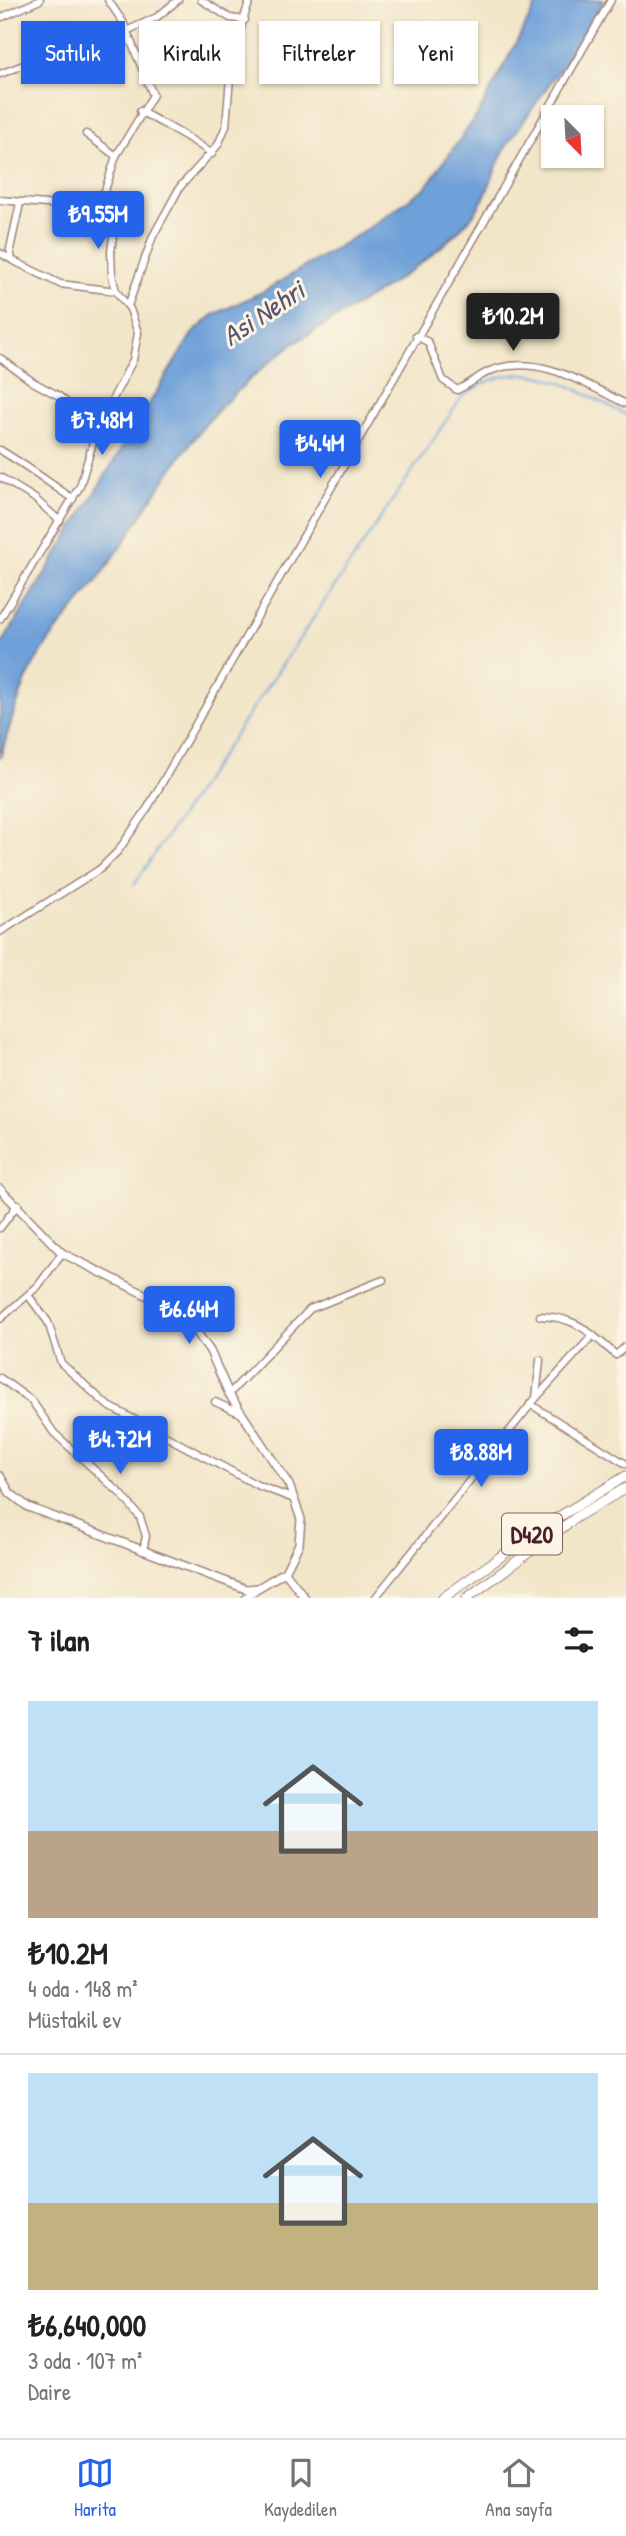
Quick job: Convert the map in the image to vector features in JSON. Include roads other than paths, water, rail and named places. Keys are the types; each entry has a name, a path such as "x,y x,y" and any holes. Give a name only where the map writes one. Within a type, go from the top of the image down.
{"main road":[{"name":"D420","path":"443,1598 542,1527 626,1476"},
{"name":"D420","path":"467,1598 578,1516 626,1488"}],"street":[{"path":"0,18 40,0"},
{"path":"0,200 92,208 101,203 116,156 140,111 152,95 127,32 108,0"},
{"path":"0,74 42,58 91,47 157,17 178,0"},
{"path":"201,0 230,18 245,20"},
{"path":"128,306 153,236 180,187 212,154 226,126 232,53 250,0"},
{"path":"0,932 100,869 130,834 175,763 416,336 611,0"},
{"path":"140,111 173,130 180,130 212,154"},
{"path":"86,134 116,156"},
{"path":"12,260 10,249 20,203"},
{"path":"0,619 73,499 97,429 133,360 138,342 138,333 128,306 116,291 111,251 116,215 101,203"},
{"path":"0,253 60,284 116,291"},
{"path":"416,336 428,342 443,380 457,390 491,370 525,365 562,373 626,404"},
{"path":"0,358 33,382 59,396 97,429"},
{"path":"0,450 42,474 50,484 73,499"},
{"path":"0,477 34,498 60,521"},
{"path":"0,1189 18,1204 62,1253 174,1309 193,1327 210,1351 229,1394 247,1417 289,1485 301,1520 299,1544 285,1572 245,1598"},
{"path":"0,1228 18,1204"},
{"path":"0,1319 38,1286 62,1253"},
{"path":"229,1394 310,1309 383,1280"},
{"path":"27,1295 48,1322 61,1363 107,1405 257,1485 294,1499"},
{"path":"540,1316 571,1320 616,1355 626,1346"},
{"path":"375,1598 530,1404 593,1335"},
{"path":"536,1398 540,1360"},
{"path":"0,1378 33,1401 54,1433 122,1495 140,1517 146,1536 143,1551"},
{"path":"215,1402 247,1417"},
{"path":"530,1404 626,1464"},
{"path":"0,1476 10,1493 29,1507 246,1589 258,1588"},
{"path":"285,1572 305,1598"}],"water":[{"name":"Asi Nehri","path":"539,0 604,0 583,36 507,145 476,211 451,238 410,271 283,351 213,415 179,459 117,553 39,656 22,689 0,758 0,647 192,334 213,315 262,292 361,233 425,188 478,114"}],"waterway":[{"path":"134,885 462,397 485,383 506,376 526,374 565,384 626,415"}]}
